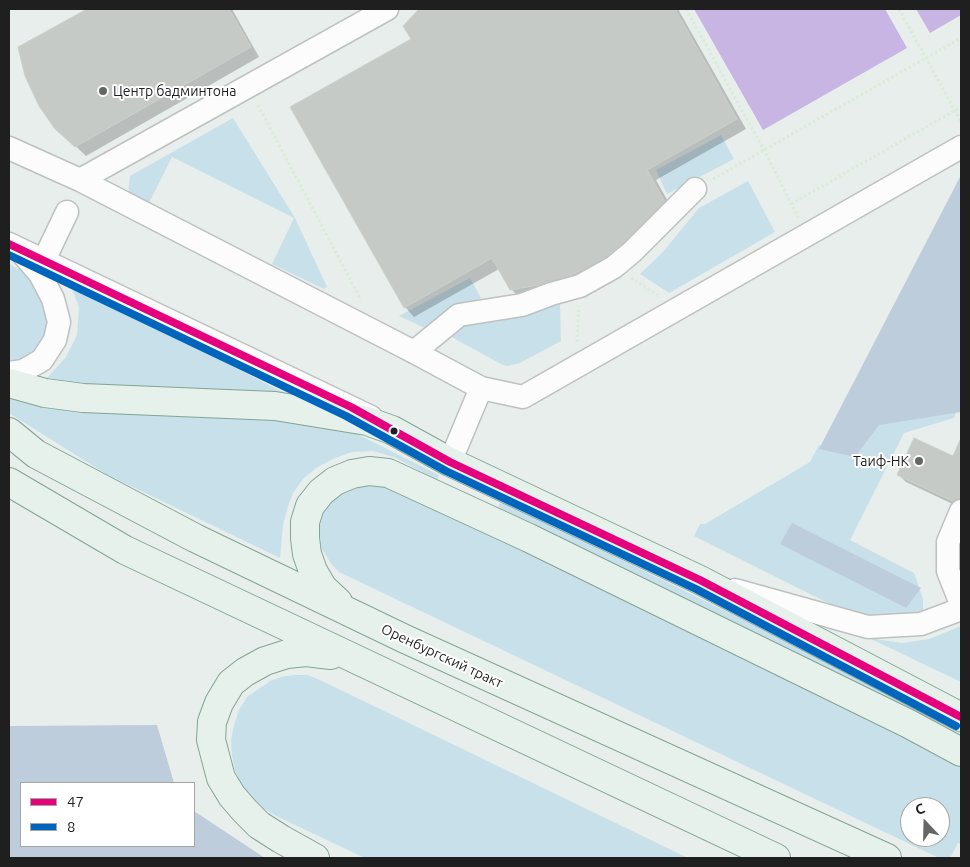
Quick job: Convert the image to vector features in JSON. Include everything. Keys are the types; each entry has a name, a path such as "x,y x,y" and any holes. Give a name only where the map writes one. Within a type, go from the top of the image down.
{"main road":[{"path":"9,383 46,393 83,398 275,406 367,421 392,430 450,462 700,580 961,717"},
{"name":"Оренбургский тракт","path":"9,432 36,454 195,538 348,612 887,858"},
{"path":"348,612 323,588 313,571 307,554 305,522 310,506 315,499 335,481 352,474 369,471 388,473 529,538 900,720 961,752"},
{"path":"9,482 124,550 776,858"},
{"path":"315,858 281,840 259,825 232,796 221,778 216,762 211,740 212,722 219,703 231,683 265,660 287,654 306,652 327,654 361,663"}],"street":[{"path":"80,180 387,9"},
{"path":"9,148 80,180 481,388 523,398 961,147"},
{"path":"414,352 459,315 522,305 580,286 614,267 632,252 695,189"},
{"path":"44,260 67,212"},
{"path":"14,246 351,407 392,430"},
{"path":"9,373 23,371 42,360 55,340 59,322 53,299 40,274 14,246"},
{"path":"450,462 481,388"},
{"path":"961,511 948,542 948,571 961,604"},
{"path":"700,580 868,627 922,624 961,609"}],"path":[{"path":"686,9 809,234"},
{"path":"899,9 961,122"},
{"path":"695,189 961,38"},
{"path":"248,86 361,300"},
{"path":"791,204 961,107"},
{"path":"614,267 678,309"},
{"path":"576,367 580,286"}],"shaded area":[{"path":"694,9 885,9 907,48 763,130"},
{"path":"916,9 961,9 961,15 930,33"},
{"path":"233,118 295,218 327,287 324,289 272,264 294,218 172,157 149,203 128,195 130,176"},
{"path":"721,135 734,159 667,194 656,170"},
{"path":"961,175 961,412 879,425 855,457 819,449"},
{"path":"748,181 775,232 669,293 640,274 662,253 699,208"},
{"path":"9,264 35,279 53,317 39,349 20,361 9,363"},
{"path":"61,278 300,401 120,390 45,380 66,357 77,335 79,307 71,286"},
{"path":"470,278 481,298 425,328 399,316"},
{"path":"560,304 561,341 520,363 507,366 501,364 446,334 476,318 518,317"},
{"path":"9,393 45,405 308,422 351,431 439,475 437,480 394,457 373,451 352,452 333,459 316,468 303,479 293,493 283,525 280,558 106,474 9,413"},
{"path":"957,410 954,418 904,433 850,540 914,573 923,599 923,611 916,618 899,622 842,610 694,536 700,524 705,524 810,462 819,445 854,455 877,423"},
{"path":"382,483 961,759 961,844 958,843 950,858 939,858 916,847 950,847 950,797 900,797 900,839 339,572 322,549 319,529 324,510 329,502 353,485"},
{"path":"504,502 961,727 961,734 501,512 498,509 499,504"},
{"path":"792,523 921,588 906,608 780,544"},
{"path":"961,626 961,682 869,638 902,643 929,639"},
{"path":"294,675 308,675 322,681 688,858 365,858 263,808 242,785 235,770 231,740 239,710 247,697 270,681"},
{"path":"157,725 174,782 20,782 20,847 195,847 195,812 265,858 9,858 9,726"}],"building":[{"name":"Центр бадминтона","path":"87,9 229,9 251,47 75,147 55,129 39,106 25,76 18,47"},
{"path":"419,9 675,9 737,119 647,170 665,202 636,235 598,263 555,282 510,290 492,258 404,308 290,107 411,39 403,26"},
{"path":"914,438 953,456 961,438 961,505 897,475"}],"transit line":[{"name":"47","path":"9,244 351,407 450,462 700,580 961,717"},
{"name":"8","path":"9,255 346,416 446,471 696,589 956,726"}],"place":[{"name":"Центр бадминтона","path":"103,91"},
{"name":"Таиф-НК","path":"919,461"}]}
